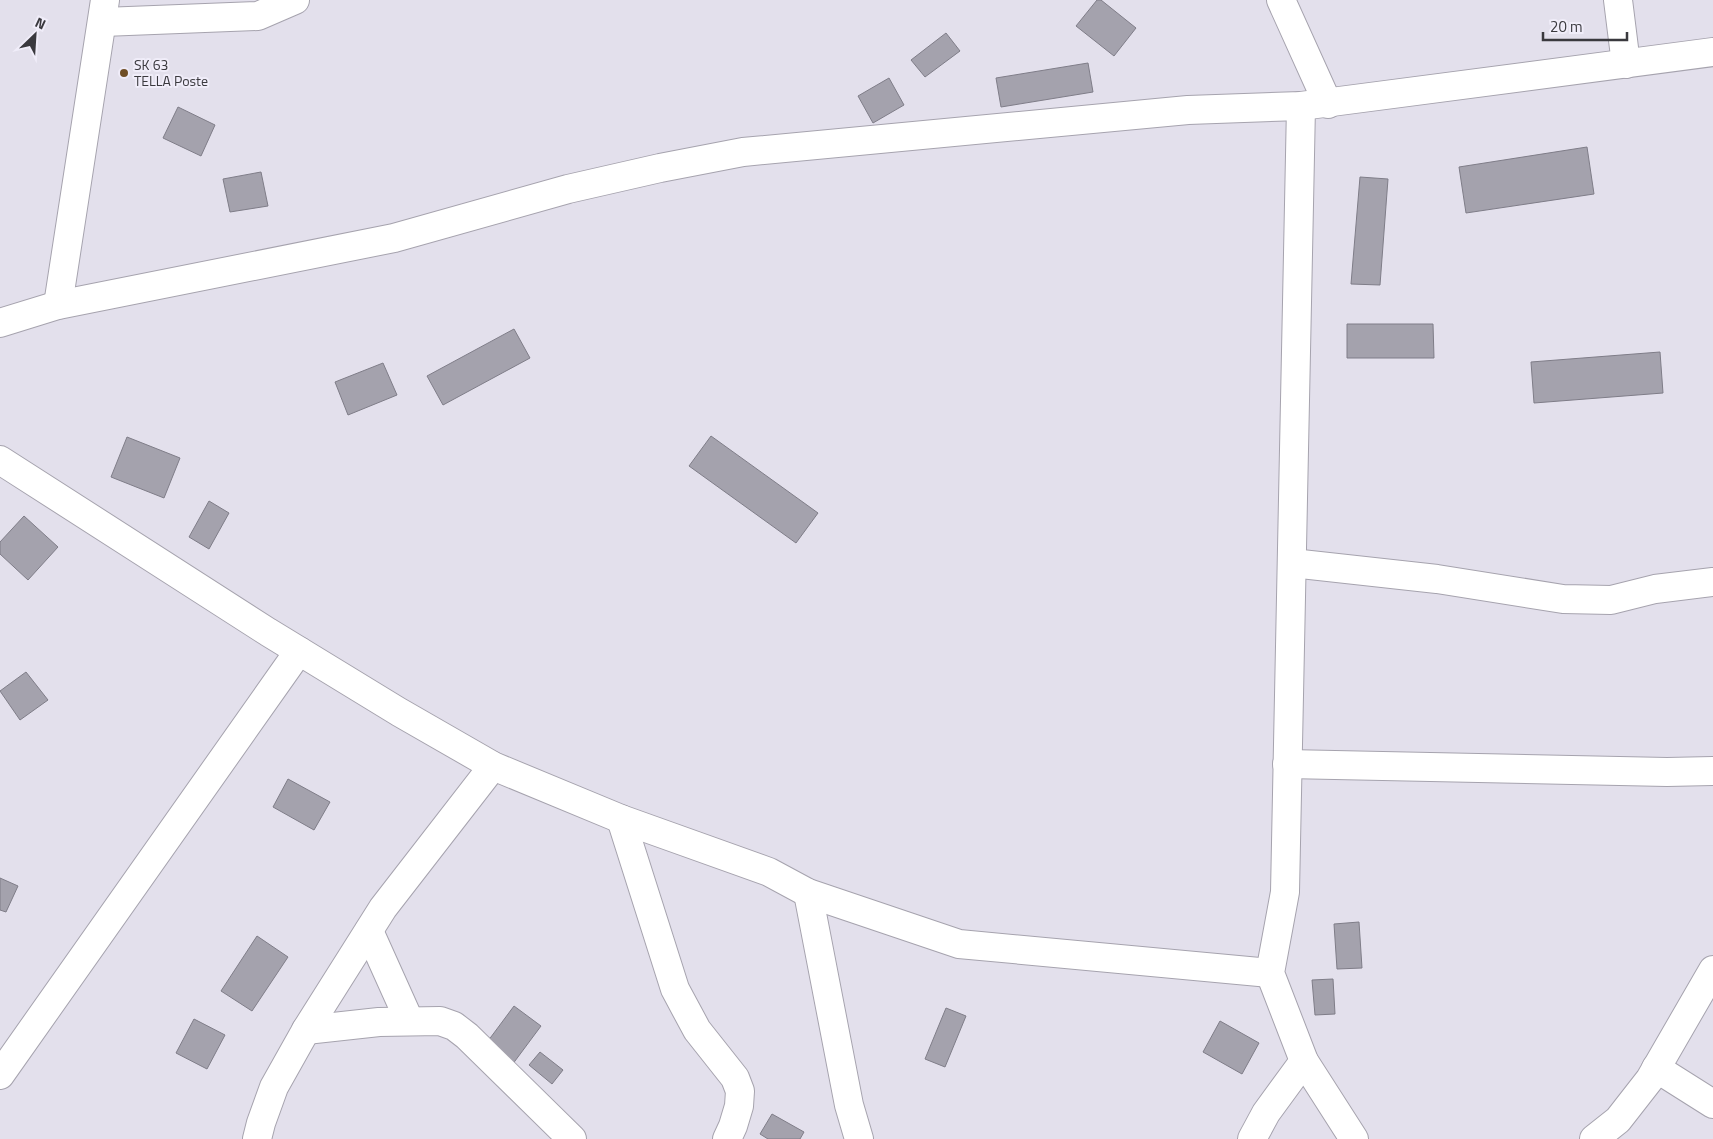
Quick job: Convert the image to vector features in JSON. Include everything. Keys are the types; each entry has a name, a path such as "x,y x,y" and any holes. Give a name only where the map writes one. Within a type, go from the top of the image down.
{"street":[{"path":"58,305 104,11 258,16 295,0"},
{"path":"1281,0 1328,104"},
{"path":"1618,0 1626,64"},
{"path":"0,323 58,305 394,238 568,189 660,168 743,152 1188,110 1328,104 1713,52"},
{"path":"1301,106 1285,892 1270,974 1304,1061 1354,1139"},
{"path":"0,460 299,651 399,712 493,766 621,819 769,872 808,893 959,944 1270,974"},
{"path":"1292,563 1437,580 1563,599 1611,600 1655,589 1713,582"},
{"path":"0,1075 299,651"},
{"path":"1287,764 1713,771"},
{"path":"257,1139 274,1087 306,1030 383,908 493,766"},
{"path":"621,819 675,989 698,1030 735,1078 740,1091 739,1106 727,1139"},
{"path":"808,893 850,1105 859,1139"},
{"path":"369,931 410,1020"},
{"path":"1594,1139 1618,1120 1650,1079 1713,970"},
{"path":"306,1030 410,1020 440,1021 454,1026 467,1036 572,1139"},
{"path":"1252,1139 1266,1113 1304,1061"},
{"path":"1656,1068 1713,1104"}],"building":[{"path":"1097,0 1101,0 1136,28 1114,56 1076,26"},
{"path":"946,33 960,51 925,77 911,60"},
{"path":"1088,63 1093,92 1001,107 996,78"},
{"path":"889,78 904,105 873,123 858,96"},
{"path":"178,107 215,125 201,156 163,138"},
{"path":"1587,147 1594,194 1466,213 1459,167"},
{"path":"261,172 268,206 230,212 223,179"},
{"path":"1360,177 1388,179 1380,285 1351,284"},
{"path":"1347,324 1433,324 1434,358 1347,358"},
{"path":"514,329 530,358 443,405 427,376"},
{"path":"1660,352 1663,393 1534,403 1531,362"},
{"path":"383,363 397,395 348,415 335,382"},
{"path":"711,436 818,513 796,543 689,466"},
{"path":"127,437 180,458 164,498 111,477"},
{"path":"209,501 229,513 209,549 189,537"},
{"path":"24,516 58,547 28,580 0,554 0,542"},
{"path":"26,672 48,700 20,720 0,691"},
{"path":"288,779 330,802 314,830 273,807"},
{"path":"0,878 18,886 6,912 0,910"},
{"path":"1359,922 1362,968 1337,969 1334,924"},
{"path":"257,936 288,957 252,1011 221,991"},
{"path":"1333,979 1335,1014 1315,1015 1312,980"},
{"path":"514,1006 541,1026 512,1065 485,1045"},
{"path":"946,1008 966,1016 945,1067 925,1059"},
{"path":"194,1019 225,1035 207,1069 176,1053"},
{"path":"1220,1021 1259,1043 1242,1074 1203,1052"},
{"path":"540,1052 563,1070 552,1084 529,1065"},
{"path":"772,1114 804,1132 800,1139 768,1139 760,1134"}],"place":[{"name":"SK 63 TELLA Poste","path":"124,73"}]}
